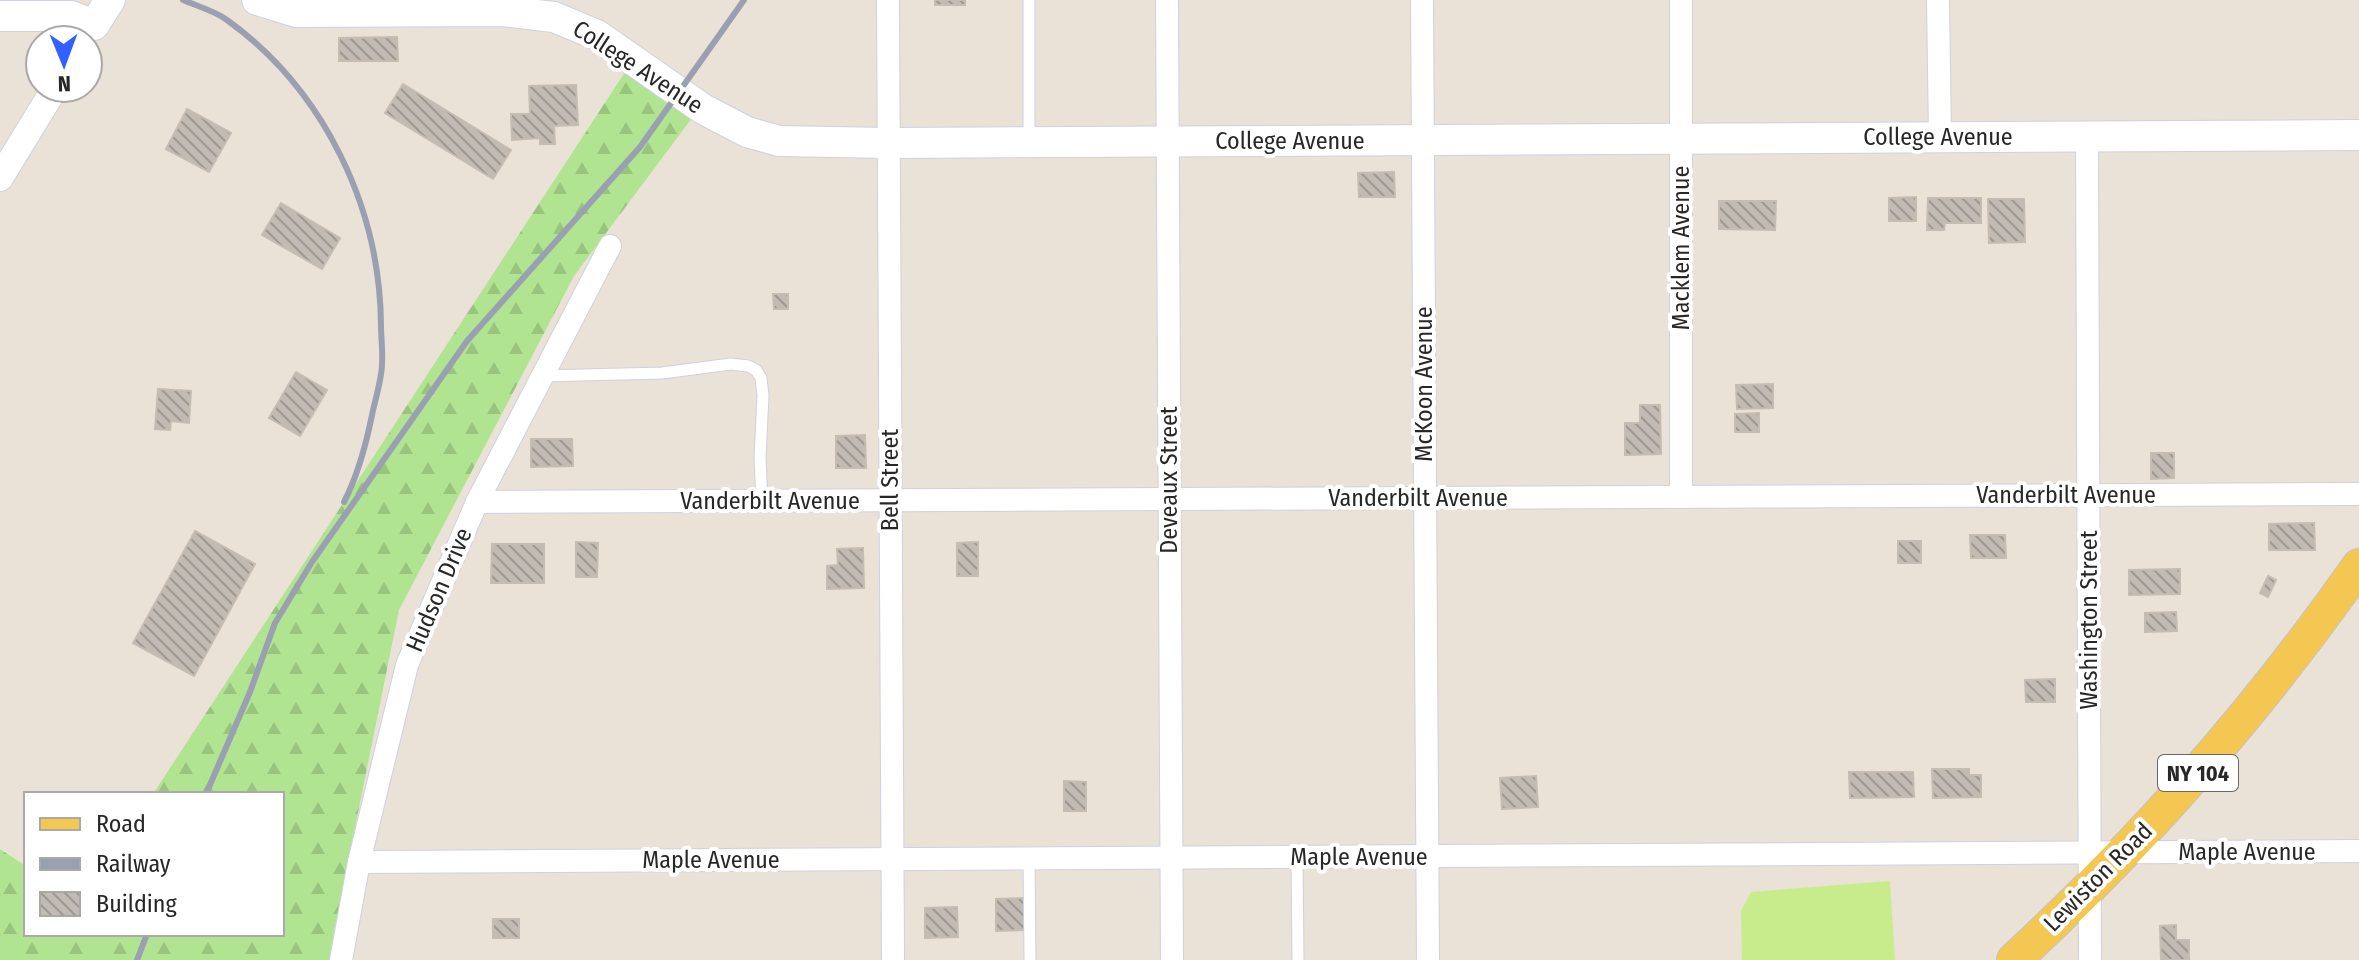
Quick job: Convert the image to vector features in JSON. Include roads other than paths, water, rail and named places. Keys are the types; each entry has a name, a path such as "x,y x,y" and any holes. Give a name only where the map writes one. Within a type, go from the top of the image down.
{"main road":[{"name":"College Avenue","path":"263,1 296,12 402,6 554,17 597,35 703,109 747,132 779,141 1168,142 2359,135"},
{"path":"0,16 71,16 96,22"},
{"name":"Lewiston Road","path":"2014,960 2125,852 2254,706 2359,566"}],"street":[{"name":"Bell Street","path":"888,0 893,960"},
{"name":"Deveaux Street","path":"1167,0 1172,960"},
{"name":"McKoon Avenue","path":"1422,0 1428,960"},
{"name":"Macklem Avenue","path":"1681,0 1681,497"},
{"path":"1938,0 1940,137"},
{"path":"0,178 45,104"},
{"name":"Washington Street","path":"2087,137 2090,960"},
{"name":"Hudson Drive","path":"341,960 359,862 407,665 477,502 610,246"},
{"name":"Vanderbilt Avenue","path":"477,502 2359,494"},
{"name":"Maple Avenue","path":"359,862 2359,851"}],"lane":[{"path":"1029,0 1029,142"},
{"path":"542,376 662,373 731,364 756,370 761,378 763,395 760,458 762,501"},
{"path":"1297,857 1298,960"},
{"path":"1029,858 1030,960"}],"railway":[{"path":"183,0 227,20 261,48 292,81 318,116 340,154 357,195 370,237 378,281 382,362 364,449 344,502"},
{"path":"207,792 250,692 275,623 312,562 467,341 640,147 744,0"},
{"path":"137,960 146,936"}]}
